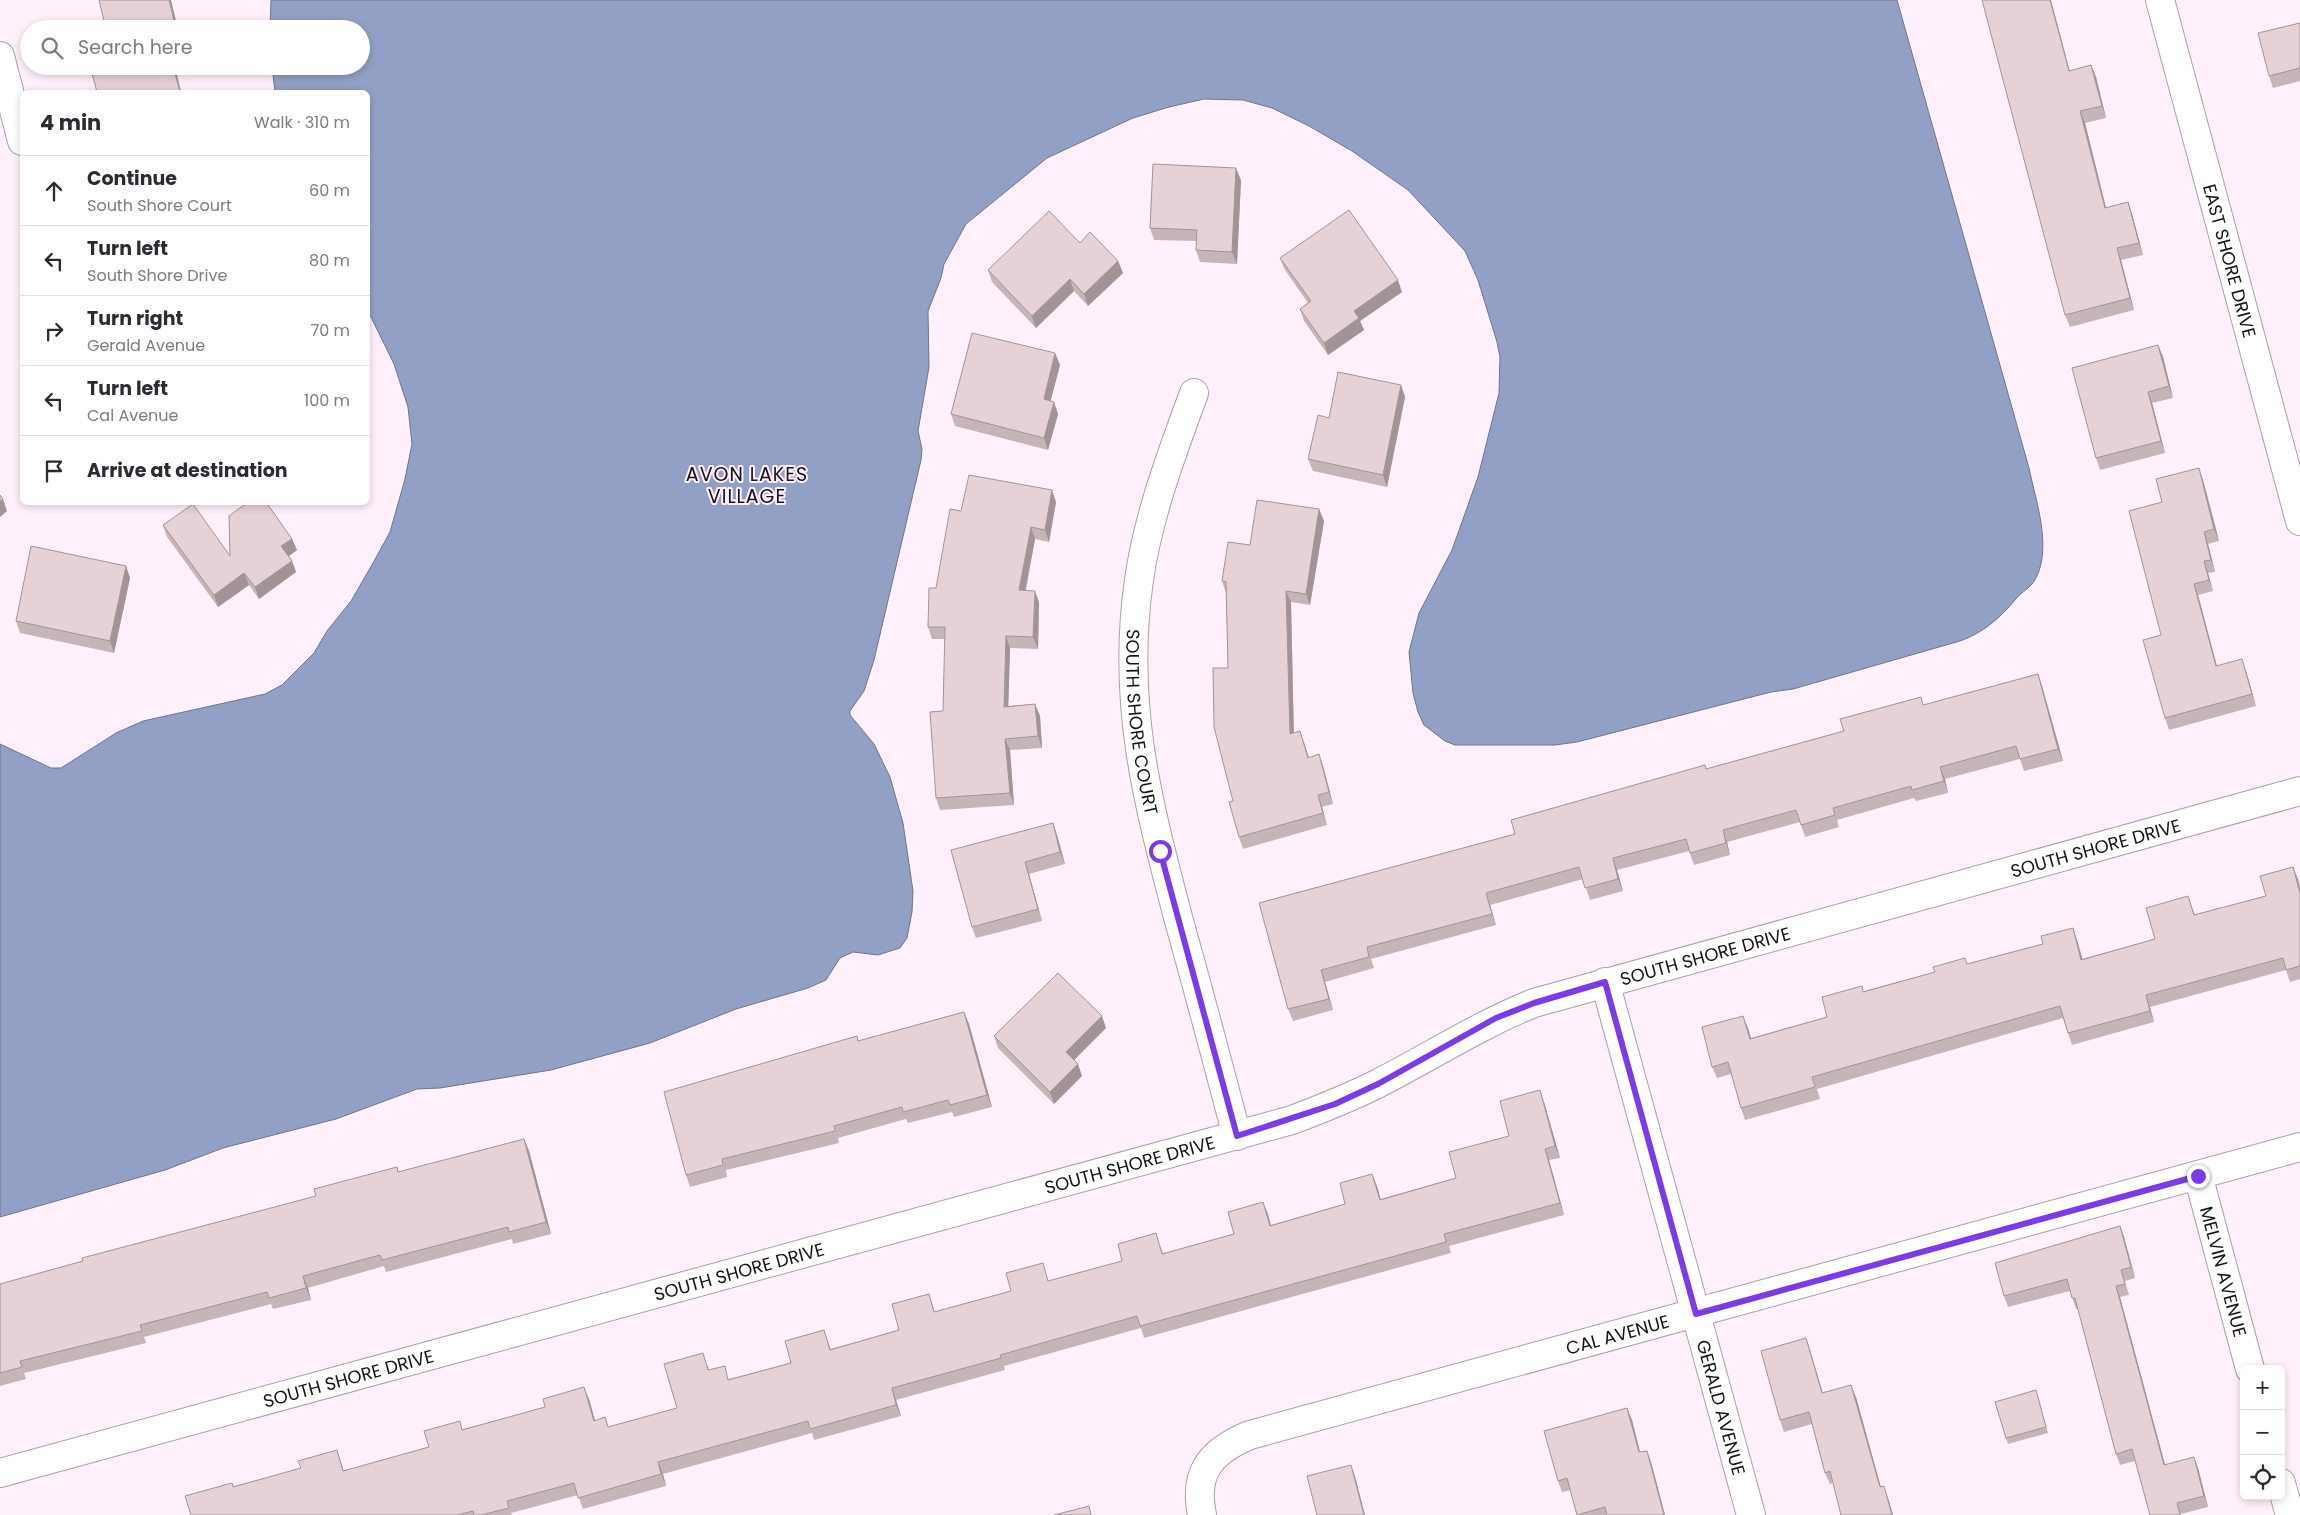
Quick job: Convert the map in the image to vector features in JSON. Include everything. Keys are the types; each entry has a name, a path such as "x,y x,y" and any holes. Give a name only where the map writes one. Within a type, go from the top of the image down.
{"street":[{"name":"EAST SHORE DRIVE","path":"2160,0 2300,521"},
{"path":"0,56 20,133"},
{"name":"SOUTH SHORE COURT","path":"1194,393 1171,457 1143,555 1135,625 1134,698 1137,736 1150,810 1237,1136"},
{"name":"SOUTH SHORE DRIVE","path":"0,1474 1237,1136 1335,1104 1378,1084 1496,1018 1534,1003 2300,791"},
{"name":"GERALD AVENUE","path":"1605,982 1751,1515"},
{"name":"CAL AVENUE","path":"1202,1515 1200,1484 1205,1467 1218,1452 1250,1435 2300,1147"},
{"name":"MELVIN AVENUE","path":"2198,1176 2249,1365"},
{"path":"2285,1497 2290,1515"}],"water":[{"path":"271,0 1897,0 2029,468 2039,509 2043,538 2041,565 2032,584 1997,619 1976,634 1960,641 1793,689 1771,692 1577,742 1555,745 1455,745 1445,741 1424,725 1418,712 1413,693 1409,652 1419,613 1452,550 1478,477 1499,393 1500,357 1497,342 1478,280 1465,251 1408,190 1352,151 1309,126 1272,108 1243,100 1204,99 1133,118 1047,158 966,224 944,264 941,278 928,311 929,367 918,431 922,449 921,460 874,660 864,691 850,711 850,715 874,744 890,777 903,823 913,891 912,912 907,938 900,948 878,955 853,952 840,958 826,980 808,988 736,1009 650,1043 551,1070 440,1088 417,1089 336,1119 223,1148 165,1170 0,1217 0,744 51,768 61,768 116,733 143,721 265,694 282,685 314,653 327,631 351,601 390,532 405,479 412,444 408,407 394,364 370,315 370,90 275,90 273,75 370,75 370,20 270,20"}],"building":[{"path":"99,0 169,0 174,20 104,20"},
{"path":"1982,0 2050,0 2069,71 2091,65 2102,106 2080,111 2105,208 2128,202 2139,243 2117,248 2130,298 2065,315"},
{"path":"2300,23 2300,68 2269,76 2258,33"},
{"path":"92,75 175,75 179,90 96,90"},
{"path":"1153,164 1236,168 1232,252 1196,250 1197,230 1150,228"},
{"path":"1349,210 1398,280 1354,311 1359,318 1324,343 1300,309 1311,301 1280,258"},
{"path":"1049,211 1080,243 1090,232 1118,261 1084,294 1070,279 1032,316 988,270"},
{"path":"972,333 1055,353 1044,399 1054,402 1044,438 951,414"},
{"path":"2158,345 2169,386 2148,392 2161,441 2096,458 2072,368"},
{"path":"1338,372 1401,385 1383,475 1308,459 1318,415 1329,418"},
{"path":"2199,468 2214,529 2204,532 2211,560 2204,561 2209,580 2194,584 2216,666 2242,659 2252,694 2165,718 2143,640 2161,635 2129,511 2162,502 2156,479"},
{"path":"969,475 1052,490 1045,530 1031,527 1019,590 1035,591 1033,637 1006,636 1004,707 1035,704 1038,736 1005,739 1010,793 936,798 930,712 943,711 945,627 928,627 929,588 936,588 950,509 961,511"},
{"path":"1257,500 1319,509 1306,594 1286,591 1290,734 1300,731 1308,758 1319,754 1329,792 1318,795 1323,813 1239,837 1229,802 1233,801 1214,727 1213,668 1228,668 1226,582 1222,581 1228,542 1250,545"},
{"path":"194,505 230,556 229,516 244,505 268,505 292,539 281,546 292,561 255,587 244,573 214,595 163,525"},
{"path":"31,546 126,566 110,641 16,621"},
{"path":"2038,674 2058,749 2020,759 2016,746 1940,767 1944,781 1912,790 1911,786 1833,808 1835,815 1801,825 1796,810 1723,830 1726,843 1690,853 1686,839 1613,858 1618,879 1585,888 1579,867 1486,893 1492,914 1367,947 1369,957 1321,970 1329,999 1288,1009 1259,903 1515,834 1511,820 1705,765 1706,769 1844,731 1840,719 1921,697 1923,705"},
{"path":"1053,823 1060,852 1025,862 1038,909 972,927 951,850"},
{"path":"2293,867 2300,893 2300,966 2286,970 2283,958 2146,995 2150,1011 2068,1033 2060,1006 1812,1077 1815,1087 1741,1108 1728,1062 1712,1067 1702,1027 1743,1016 1750,1039 1827,1017 1822,997 1862,986 1863,992 1935,972 1933,967 1965,958 1967,964 2043,944 2041,936 2073,928 2081,960 2155,939 2146,908 2188,896 2194,915 2266,896 2260,876"},
{"path":"1058,973 1102,1016 1066,1052 1078,1064 1050,1092 994,1036"},
{"path":"964,1012 987,1095 950,1105 948,1100 903,1112 902,1107 834,1126 835,1131 722,1159 723,1165 686,1175 664,1092 857,1036 858,1041"},
{"path":"1540,1090 1555,1146 1545,1149 1560,1203 1444,1234 1446,1242 1140,1326 1137,1316 1000,1355 1001,1358 892,1388 896,1405 810,1429 808,1421 658,1462 661,1474 578,1498 574,1483 507,1501 509,1508 481,1515 474,1515 473,1511 457,1515 191,1515 185,1496 232,1483 233,1487 301,1468 298,1461 337,1450 343,1471 429,1447 424,1431 460,1421 462,1430 545,1407 543,1399 584,1387 594,1421 605,1417 608,1427 677,1408 664,1364 703,1353 708,1370 725,1366 728,1380 791,1363 785,1341 824,1330 830,1350 899,1330 892,1304 929,1294 934,1312 1011,1291 1006,1273 1043,1263 1048,1281 1122,1261 1118,1244 1156,1233 1162,1254 1234,1234 1228,1212 1263,1202 1270,1226 1345,1204 1340,1183 1372,1174 1380,1200 1456,1178 1449,1152 1509,1136 1500,1101"},
{"path":"524,1139 546,1222 509,1232 508,1227 382,1260 380,1255 303,1276 306,1288 269,1298 267,1292 140,1325 142,1331 20,1361 22,1367 0,1373 0,1284 83,1261 82,1258 316,1196 314,1189 397,1167 398,1172"},
{"path":"2120,1226 2131,1267 2121,1270 2125,1284 2116,1286 2164,1465 2194,1457 2204,1496 2177,1503 2180,1515 2150,1515 2132,1449 2116,1454 2075,1298 2072,1298 2067,1279 2004,1296 1995,1263"},
{"path":"1806,1338 1822,1393 1851,1385 1880,1487 1884,1486 1892,1515 1841,1515 1830,1471 1825,1473 1809,1412 1780,1420 1761,1351"},
{"path":"2036,1390 2046,1427 2006,1438 1995,1402"},
{"path":"1627,1408 1639,1452 1647,1451 1664,1515 1607,1515 1605,1507 1577,1515 1567,1478 1558,1481 1544,1431"},
{"path":"1351,1465 1364,1515 1317,1515 1307,1476"},
{"path":"1089,1506 1091,1515 1054,1515"}],"district":[{"name":"AVON LAKES VILLAGE","path":"747,485"}],"route":[{"path":"1160,851 1237,1136 1292,1120 1335,1104 1378,1084 1450,1042 1496,1018 1534,1003 1605,982 1696,1314 2198,1176"}]}
